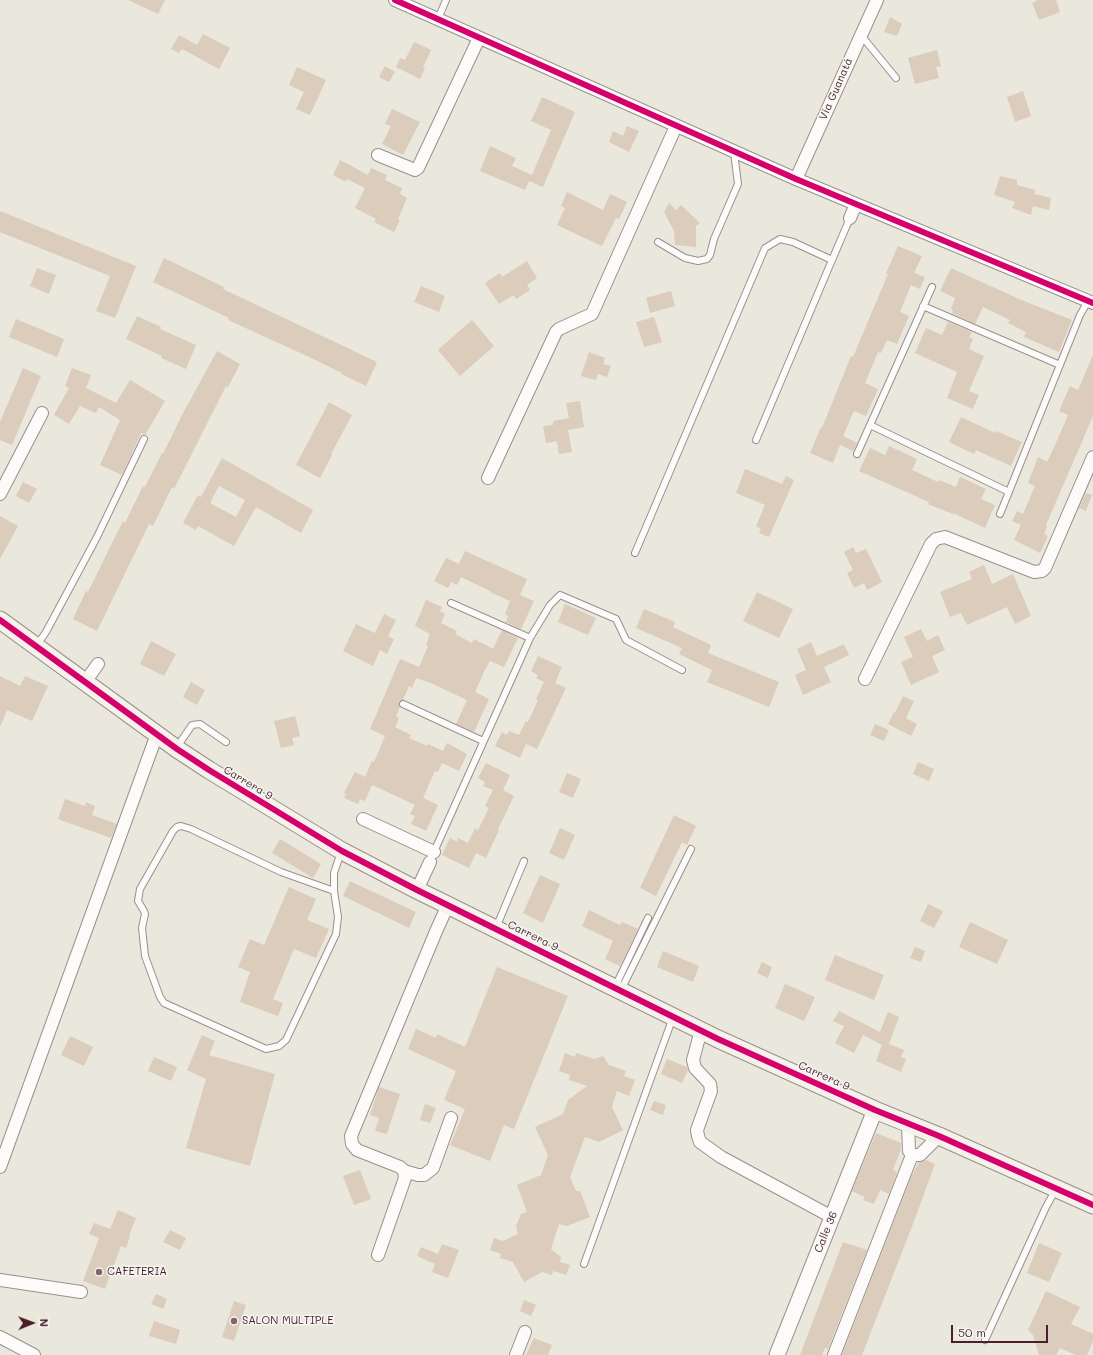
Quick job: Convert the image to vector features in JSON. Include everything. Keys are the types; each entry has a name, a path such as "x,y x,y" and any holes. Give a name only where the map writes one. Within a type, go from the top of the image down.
{"main road":[{"name":"Carrera 9","path":"0,620 208,770 342,851 417,890 701,1030 875,1110 939,1136 1093,1205"}],"street":[{"path":"395,0 796,179 1090,302"},
{"name":"Vía Guanatá","path":"796,179 860,34 877,0"},
{"path":"378,155 415,170 418,168 479,38"},
{"path":"488,478 556,332 559,329 592,314 676,126"},
{"path":"850,218 856,204"},
{"path":"0,494 42,413"},
{"path":"865,679 931,544 936,539 945,537 1034,572 1042,571 1045,568 1093,457"},
{"path":"85,682 98,664"},
{"path":"0,1167 157,734"},
{"path":"363,819 432,857 417,890"},
{"path":"448,905 351,1136 352,1144 358,1150 400,1167 404,1171 424,1175 433,1168 451,1118"},
{"path":"701,1030 693,1060 695,1068 710,1084 711,1091 698,1130 700,1142 721,1157 832,1217"},
{"name":"Calle 36","path":"777,1355 875,1110"},
{"path":"908,1124 909,1150 912,1155"},
{"path":"912,1155 920,1155 939,1136"},
{"path":"834,1355 912,1155"},
{"path":"378,1255 406,1178 404,1171"},
{"path":"0,1280 82,1292"},
{"path":"516,1355 526,1332"},
{"path":"0,1337 34,1355"}],"lane":[{"path":"438,19 446,0"},
{"path":"860,34 896,78"},
{"path":"658,242 685,258 698,262 707,259 710,256 714,239 738,184 734,152"},
{"path":"756,440 850,218"},
{"path":"635,553 765,248 780,239 793,242 832,260"},
{"path":"857,454 932,287"},
{"path":"1000,514 1080,315 1090,302"},
{"path":"924,306 1060,365"},
{"path":"870,425 1009,492"},
{"path":"36,646 46,632 97,537 144,439"},
{"path":"432,857 530,638 550,605 560,595 616,619 626,640 682,670"},
{"path":"451,603 530,638"},
{"path":"403,704 483,741"},
{"path":"177,749 192,725 200,724 226,742"},
{"path":"334,891 281,872 191,829 181,826 177,827 173,831 140,889 138,901 145,914 142,928 145,956 160,997 164,1003 266,1049 279,1046 286,1040 336,934 338,917 334,891 334,873 342,851"},
{"path":"618,989 691,849"},
{"path":"496,929 524,861"},
{"path":"618,989 648,918"},
{"path":"584,1264 673,1016"},
{"path":"985,1340 1046,1207 1057,1188"}],"building":[{"path":"128,0 165,0 158,14"},
{"path":"1038,0 1056,0 1060,12 1039,20 1032,3"},
{"path":"890,17 902,24 897,36 884,32"},
{"path":"203,34 230,48 219,69 182,49 179,53 171,49 179,35 197,45"},
{"path":"414,42 431,50 423,67 425,68 420,79 396,67 400,58 405,60"},
{"path":"937,50 941,66 936,67 939,78 915,84 908,58"},
{"path":"385,66 395,72 389,82 379,77"},
{"path":"297,67 326,80 310,115 296,109 304,92 289,85"},
{"path":"1023,91 1031,116 1015,122 1007,97"},
{"path":"542,97 575,112 543,187 529,181 525,190 480,171 490,146 516,158 512,166 532,175 551,130 531,121"},
{"path":"392,109 420,122 403,155 382,144 391,126 385,124"},
{"path":"627,126 639,131 629,152 609,142 613,131 623,136"},
{"path":"340,160 368,175 371,168 387,175 385,180 402,188 400,194 407,198 398,219 400,220 394,232 374,222 376,219 355,208 365,188 347,179 346,182 333,175"},
{"path":"1000,176 1017,180 1017,185 1035,190 1035,194 1051,198 1049,210 1033,206 1031,215 1012,208 1015,202 994,195"},
{"path":"567,192 603,210 610,194 627,202 619,219 616,218 602,246 557,225 565,208 561,206"},
{"path":"669,203 676,210 681,205 700,223 696,226 696,247 675,245 674,231 664,212"},
{"path":"0,211 136,266 115,318 96,311 110,276 0,232"},
{"path":"898,246 922,256 914,273 925,277 920,289 911,285 900,312 909,316 897,344 887,340 881,353 878,352 865,383 878,389 866,416 854,411 843,436 857,443 853,451 840,445 833,463 810,453 821,427 822,428 851,356 853,357 888,274 886,273"},
{"path":"164,258 224,287 223,289 377,362 366,386 307,356 228,320 229,318 153,282"},
{"path":"527,261 537,278 527,285 530,290 516,299 514,295 499,304 485,283 500,273 502,277"},
{"path":"37,268 56,275 49,294 30,286"},
{"path":"951,268 1019,299 1072,320 1059,352 1024,337 1026,332 1008,323 1010,320 983,307 975,324 952,313 953,310 951,309 955,298 940,291"},
{"path":"421,286 445,296 439,312 414,302"},
{"path":"671,291 675,306 650,313 646,298"},
{"path":"137,316 161,327 160,329 196,345 186,369 161,358 162,356 126,339"},
{"path":"654,317 662,342 644,347 636,322"},
{"path":"16,319 64,339 57,357 9,337"},
{"path":"472,320 494,346 460,376 438,350"},
{"path":"948,322 972,332 969,337 973,339 969,349 984,356 969,391 979,395 973,409 947,398 957,372 915,353 926,328 942,335"},
{"path":"217,351 240,364 228,387 226,386 174,489 172,487 153,526 149,524 97,631 73,619 123,521 125,523 143,486 145,487"},
{"path":"589,352 605,358 603,364 611,366 607,377 598,374 596,380 581,376"},
{"path":"1093,355 1093,416 1046,525 1044,534 1048,536 1040,553 1014,540 1021,525 1012,521 1017,511 1023,514 1035,486 1028,483 1038,457 1047,462 1056,443 1068,415 1059,411 1070,386 1078,390"},
{"path":"23,368 41,376 12,445 0,440 0,422"},
{"path":"72,368 91,375 86,388 116,403 130,380 165,401 145,435 141,433 122,475 100,465 120,420 99,407 96,413 80,406 69,424 54,415 69,388 65,386"},
{"path":"580,401 584,427 568,430 572,452 559,454 557,441 546,443 543,426 553,425 553,421 569,418 566,403"},
{"path":"329,402 352,415 320,478 296,465"},
{"path":"961,417 995,433 996,431 1022,442 1011,466 976,450 974,454 949,442"},
{"path":"889,446 917,459 912,470 938,482 939,480 956,487 960,477 986,489 981,499 995,505 985,528 953,513 928,504 929,502 859,471 870,448 885,455"},
{"path":"222,458 313,510 301,533 256,507 234,546 198,526 196,530 183,523 198,495 201,497","holes":["219,486 245,500 236,517 210,503"]},
{"path":"745,469 782,484 786,476 794,480 769,537 759,533 761,529 756,526 765,505 736,493"},
{"path":"23,482 37,489 29,503 16,496"},
{"path":"1086,493 1092,495 1086,511 1079,508"},
{"path":"0,516 18,526 0,559"},
{"path":"853,547 856,553 866,549 882,582 867,590 864,583 854,588 847,573 853,570 844,552"},
{"path":"465,551 527,579 520,595 534,601 521,629 506,622 508,616 505,614 510,601 461,577 457,585 451,582 448,588 434,581 446,558 459,564"},
{"path":"984,565 992,584 1013,574 1031,616 1015,624 1007,607 967,625 961,613 950,617 940,592 972,579 969,572"},
{"path":"757,592 793,609 779,638 743,621"},
{"path":"426,600 442,607 440,611 445,614 441,623 457,631 455,634 472,643 474,639 493,649 502,630 518,638 504,667 490,661 484,672 475,692 489,699 474,732 456,724 467,700 433,684 416,678 412,688 409,686 403,700 399,702 400,707 396,716 399,718 395,727 411,735 409,738 443,751 447,743 467,754 459,771 442,763 438,772 435,771 423,798 438,805 426,831 411,824 415,816 410,814 415,805 372,785 365,801 360,799 358,804 344,798 346,794 344,793 355,772 365,777 372,761 374,762 385,736 370,729 400,659 419,667 428,646 426,645 430,634 415,626"},
{"path":"565,604 596,618 588,635 558,622"},
{"path":"644,609 675,622 673,627 711,645 708,653 779,682 769,707 707,682 712,670 679,654 682,648 636,628"},
{"path":"384,614 396,620 388,636 394,639 387,654 380,650 373,666 343,651 356,624 375,633"},
{"path":"921,629 927,641 938,635 945,650 932,656 939,672 911,685 901,662 913,657 904,637"},
{"path":"151,641 176,654 164,676 140,664"},
{"path":"811,642 817,656 844,644 849,655 824,667 831,682 803,695 795,675 806,670 797,649"},
{"path":"538,656 562,667 555,683 566,688 537,749 526,744 520,758 495,746 502,732 507,735 509,731 519,735 526,721 528,722 544,682 536,678 538,675 531,671"},
{"path":"0,676 20,686 25,676 48,686 32,721 7,710 0,727"},
{"path":"191,682 205,690 197,705 183,697"},
{"path":"903,696 914,701 906,718 917,724 911,736 888,724"},
{"path":"295,716 300,736 292,738 294,745 281,748 274,721"},
{"path":"875,724 889,730 884,741 870,735"},
{"path":"918,762 934,769 929,781 913,774"},
{"path":"486,763 510,775 503,790 514,796 486,858 476,853 469,868 442,855 450,838 457,842 458,838 468,843 475,828 478,830 489,808 485,806 493,790 483,786 485,782 478,778"},
{"path":"567,773 581,779 573,798 559,792"},
{"path":"65,799 85,806 86,802 95,806 92,815 117,824 111,838 58,819"},
{"path":"674,815 696,826 687,845 682,842 656,896 640,888"},
{"path":"560,828 575,835 564,860 549,853"},
{"path":"280,839 321,864 313,878 272,853"},
{"path":"540,875 560,884 543,923 523,913"},
{"path":"350,881 416,912 409,928 343,896"},
{"path":"289,887 316,899 307,920 329,929 316,958 294,949 273,999 283,1003 278,1016 240,1002 250,972 238,967 250,939 264,945"},
{"path":"928,904 943,911 934,928 920,921"},
{"path":"589,910 620,925 622,922 638,929 620,966 605,959 613,941 582,926"},
{"path":"970,922 1008,940 997,964 959,947"},
{"path":"915,947 925,951 921,962 910,958"},
{"path":"663,951 699,966 693,982 657,967"},
{"path":"835,955 884,975 874,1000 825,980"},
{"path":"762,962 772,967 768,978 757,973"},
{"path":"497,967 568,996 514,1129 504,1125 490,1161 450,1145 465,1109 444,1100 456,1071 408,1049 416,1029 436,1038 437,1034 465,1047"},
{"path":"785,984 815,997 804,1021 775,1008"},
{"path":"839,1011 880,1032 888,1012 899,1017 889,1044 904,1050 901,1057 906,1059 901,1072 876,1061 882,1045 863,1035 854,1053 835,1043 844,1026 833,1021"},
{"path":"202,1035 215,1041 209,1055 275,1074 250,1166 186,1148 206,1079 187,1070"},
{"path":"70,1036 93,1047 84,1066 61,1055"},
{"path":"565,1053 575,1057 576,1053 594,1059 603,1056 609,1065 626,1071 624,1076 635,1080 629,1096 617,1091 612,1107 623,1130 599,1142 585,1137 570,1177 576,1191 580,1191 590,1217 567,1226 559,1224 551,1249 561,1257 560,1262 570,1265 566,1275 553,1271 552,1275 542,1272 524,1282 513,1262 500,1258 501,1254 490,1250 494,1238 503,1241 518,1234 516,1226 521,1214 527,1212 517,1185 541,1175 548,1155 535,1127 563,1114 568,1100 587,1086 569,1080 570,1075 559,1071"},
{"path":"154,1057 177,1067 171,1081 148,1071"},
{"path":"667,1059 687,1067 688,1070 682,1083 661,1074"},
{"path":"379,1087 400,1094 387,1134 375,1131 379,1118 370,1115"},
{"path":"654,1101 666,1105 663,1115 650,1110"},
{"path":"425,1104 436,1108 430,1123 420,1120"},
{"path":"876,1133 901,1143 901,1149 893,1170 897,1172 889,1194 880,1190 874,1204 863,1200 865,1197 852,1191"},
{"path":"926,1160 935,1164 862,1355 842,1355 911,1177 919,1162"},
{"path":"360,1170 371,1199 354,1205 343,1176"},
{"path":"118,1210 136,1218 126,1248 121,1246 105,1289 83,1281 99,1238 89,1234 94,1223 110,1229"},
{"path":"170,1230 186,1238 180,1250 163,1242"},
{"path":"843,1242 867,1250 828,1349 825,1348 822,1355 800,1355"},
{"path":"1039,1243 1062,1253 1049,1282 1027,1273"},
{"path":"442,1244 459,1250 448,1278 432,1272 435,1264 417,1256 421,1247 438,1254"},
{"path":"1046,1291 1080,1307 1071,1324 1093,1334 1093,1341 1087,1355 1076,1355 1060,1348 1056,1355 1039,1355 1033,1335 1028,1330"},
{"path":"156,1294 167,1299 163,1309 151,1304"},
{"path":"524,1300 536,1305 531,1316 520,1311"},
{"name":"SALON MULTIPLE","path":"234,1301 246,1305 234,1341 222,1337"},
{"path":"154,1321 180,1330 176,1344 149,1336"},
{"path":"534,1338 552,1345 548,1355 526,1355"}],"cycle path":[{"path":"395,0 796,179 1093,303"},
{"path":"0,620 177,749 342,851 417,890 718,1039 875,1110 939,1136 1093,1205"}],"place":[{"name":"CAFETERIA","path":"99,1272"},
{"name":"SALON MULTIPLE","path":"234,1321"}]}
